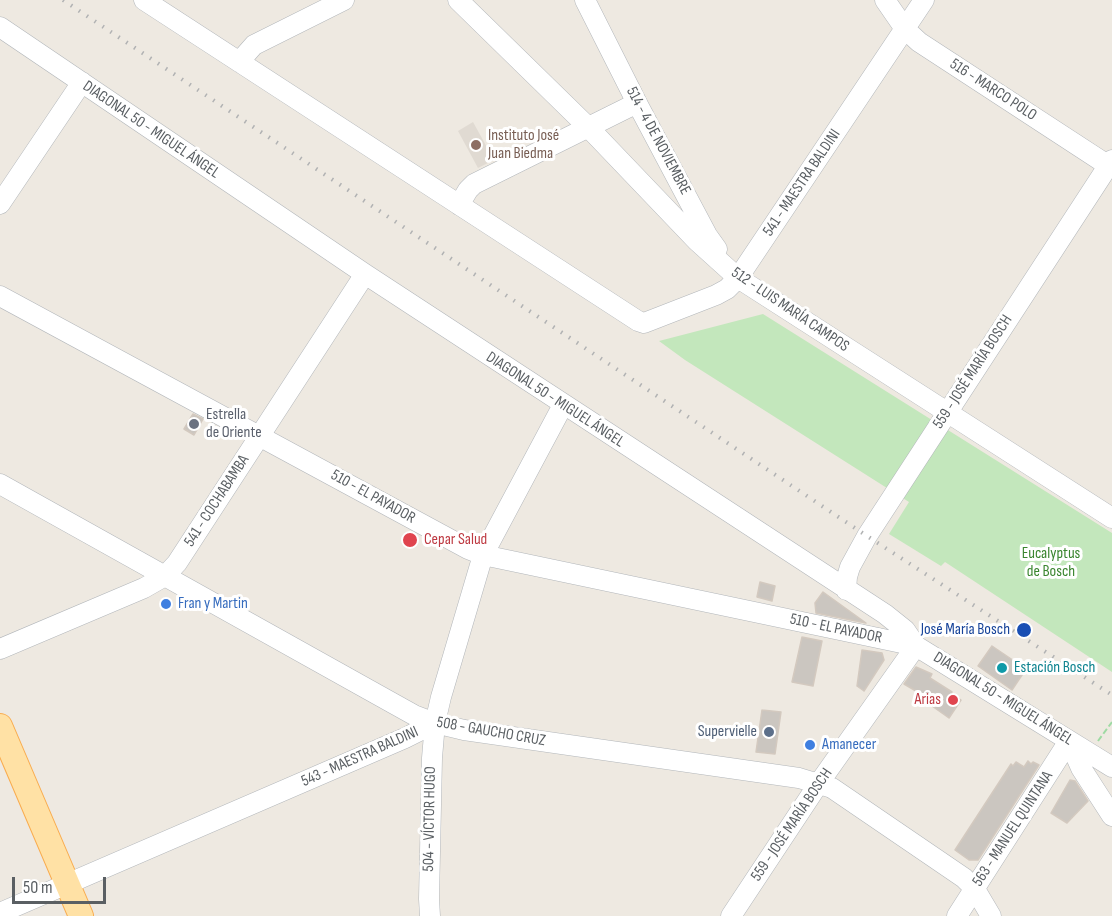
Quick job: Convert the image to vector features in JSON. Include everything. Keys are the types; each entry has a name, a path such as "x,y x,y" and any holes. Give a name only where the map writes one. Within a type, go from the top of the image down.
{"main road":[{"path":"0,726 81,916"}],"street":[{"path":"144,0 459,205 474,184 637,103"},
{"path":"239,62 254,45 344,0"},
{"name":"512 - LUIS MARÍA CAMPOS","path":"458,0 589,128 697,241 738,278 1112,518"},
{"name":"514 - 4 DE NOVIEMBRE","path":"585,0 707,235 738,278"},
{"name":"516 - MARCO POLO","path":"885,0 905,29 919,42 1111,164"},
{"name":"541 - MAESTRA BALDINI","path":"459,205 638,321 644,323 716,295 727,289 738,278 924,0"},
{"name":"DIAGONAL 50 - MIGUEL ÁNGEL","path":"0,27 365,274 897,623 916,646 1112,767"},
{"path":"0,204 82,82"},
{"name":"559 - JOSÉ MARÍA BOSCH","path":"846,590 850,567 867,536 946,412 1111,164"},
{"name":"541 - COCHABAMBA","path":"0,649 144,588 165,576 177,563 365,274"},
{"name":"510 - EL PAYADOR","path":"0,296 468,549 483,555 916,646"},
{"name":"543 - MAESTRA BALDINI","path":"0,913 435,723 483,555 563,405"},
{"name":"508 - GAUCHO CRUZ","path":"0,484 396,705 435,723 464,730 819,783 843,794 964,878 975,889 991,916"},
{"name":"559 - JOSÉ MARÍA BOSCH","path":"731,916 819,783 916,646"},
{"name":"504 - VÍCTOR HUGO","path":"430,916 432,758 435,723"},
{"path":"1069,741 1081,768 1112,816"},
{"name":"563 - MANUEL QUINTANA","path":"957,916 1069,741"}],"path":[{"path":"1090,753 1112,722"}],"shaded area":[{"name":"Instituto José Juan Biedma","path":"473,122 494,160 478,168 458,131"}],"green space":[{"name":"Eucalyptus de Bosch","path":"763,314 1112,533 1112,672 945,562 941,566 889,534 909,502 685,360 659,341"}],"building":[{"name":"Estrella de Oriente","path":"193,414 203,419 194,435 184,429"},
{"path":"760,582 775,586 772,601 757,597"},
{"path":"823,592 866,623 816,613 815,603"},
{"path":"802,637 822,641 813,686 792,682"},
{"name":"Estación Bosch","path":"992,646 1026,669 1012,690 978,666"},
{"path":"862,650 882,653 884,660 864,691 857,686"},
{"path":"916,667 932,674 930,678 961,700 949,718 932,706 933,701 904,684"},
{"name":"Supervielle","path":"762,710 781,712 775,754 756,752"},
{"path":"1028,761 1039,765 978,860 969,860 955,850 1011,764 1013,766 1016,762 1024,767"},
{"path":"1070,780 1075,781 1088,801 1067,823 1051,813"}],"railway":[{"path":"63,0 867,536 1112,695"}],"place":[{"name":"Instituto José Juan Biedma","path":"476,145"},
{"name":"Estrella de Oriente","path":"194,424"},
{"name":"Cepar Salud","path":"410,540"},
{"name":"Fran y Martin","path":"166,604"},
{"name":"José María Bosch","path":"1024,630"},
{"name":"Estación Bosch","path":"1002,668"},
{"name":"Arias","path":"953,700"},
{"name":"Supervielle","path":"769,732"},
{"name":"Amanecer","path":"810,745"}]}
